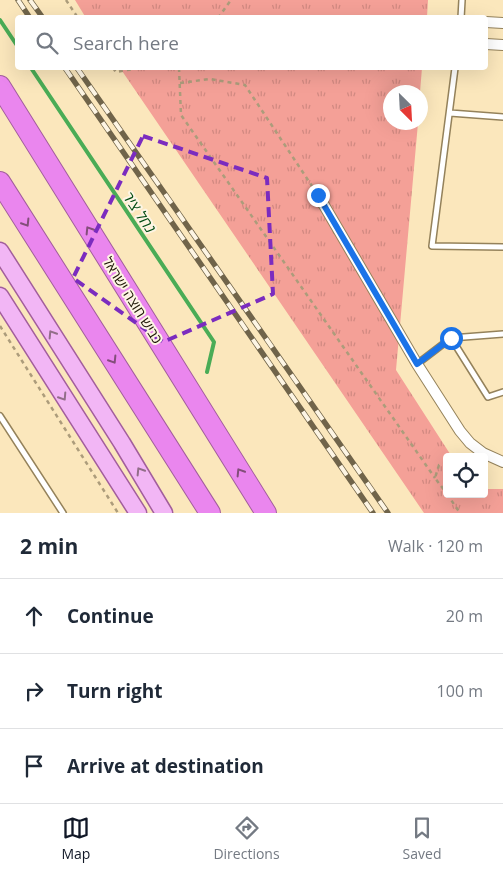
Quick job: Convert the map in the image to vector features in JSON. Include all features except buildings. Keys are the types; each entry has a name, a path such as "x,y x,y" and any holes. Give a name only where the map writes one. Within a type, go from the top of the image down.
{"highway":[{"name":"כביש חוצה ישראל","path":"0,86 266,513"},
{"path":"0,182 210,513"}],"main road":[{"path":"0,252 164,513"},
{"path":"0,296 138,513"}],"street":[{"path":"488,22 503,23"},
{"path":"488,44 503,45"},
{"path":"318,195 417,364 455,424 465,438 483,453 503,462"}],"lane":[{"path":"461,15 462,0"},
{"path":"455,70 432,246 503,247"},
{"path":"450,113 503,118"},
{"path":"417,364 451,338 503,334"},
{"path":"451,338 488,397 503,392"},
{"path":"0,416 63,513"}],"path":[{"path":"66,0 76,15"},
{"path":"220,15 231,0"},
{"path":"114,70 116,72 128,70"},
{"path":"179,70 181,115 443,489"},
{"path":"180,83 210,79 245,85 318,195"},
{"path":"0,326 118,513"},
{"path":"435,478 439,465 443,464"},
{"path":"450,498 460,513"}],"highlighted area":[{"path":"143,136 267,178 273,294 163,342 73,278"}],"green space":[{"path":"75,0 428,0 427,15 84,15"},
{"path":"121,70 422,70 421,85 383,85 383,130 417,130 396,370 449,453 443,453 443,498 488,498 488,489 503,489 503,513 424,513"}],"waterway":[{"name":"נחל ציר","path":"0,20 15,42"},
{"name":"נחל ציר","path":"32,70 214,342 207,372"}],"railway":[{"path":"18,0 28,15"},
{"path":"30,0 41,15"},
{"path":"66,70 373,513"},
{"path":"78,70 388,513"}],"route":[{"path":"318,195 417,364 451,338"}]}
